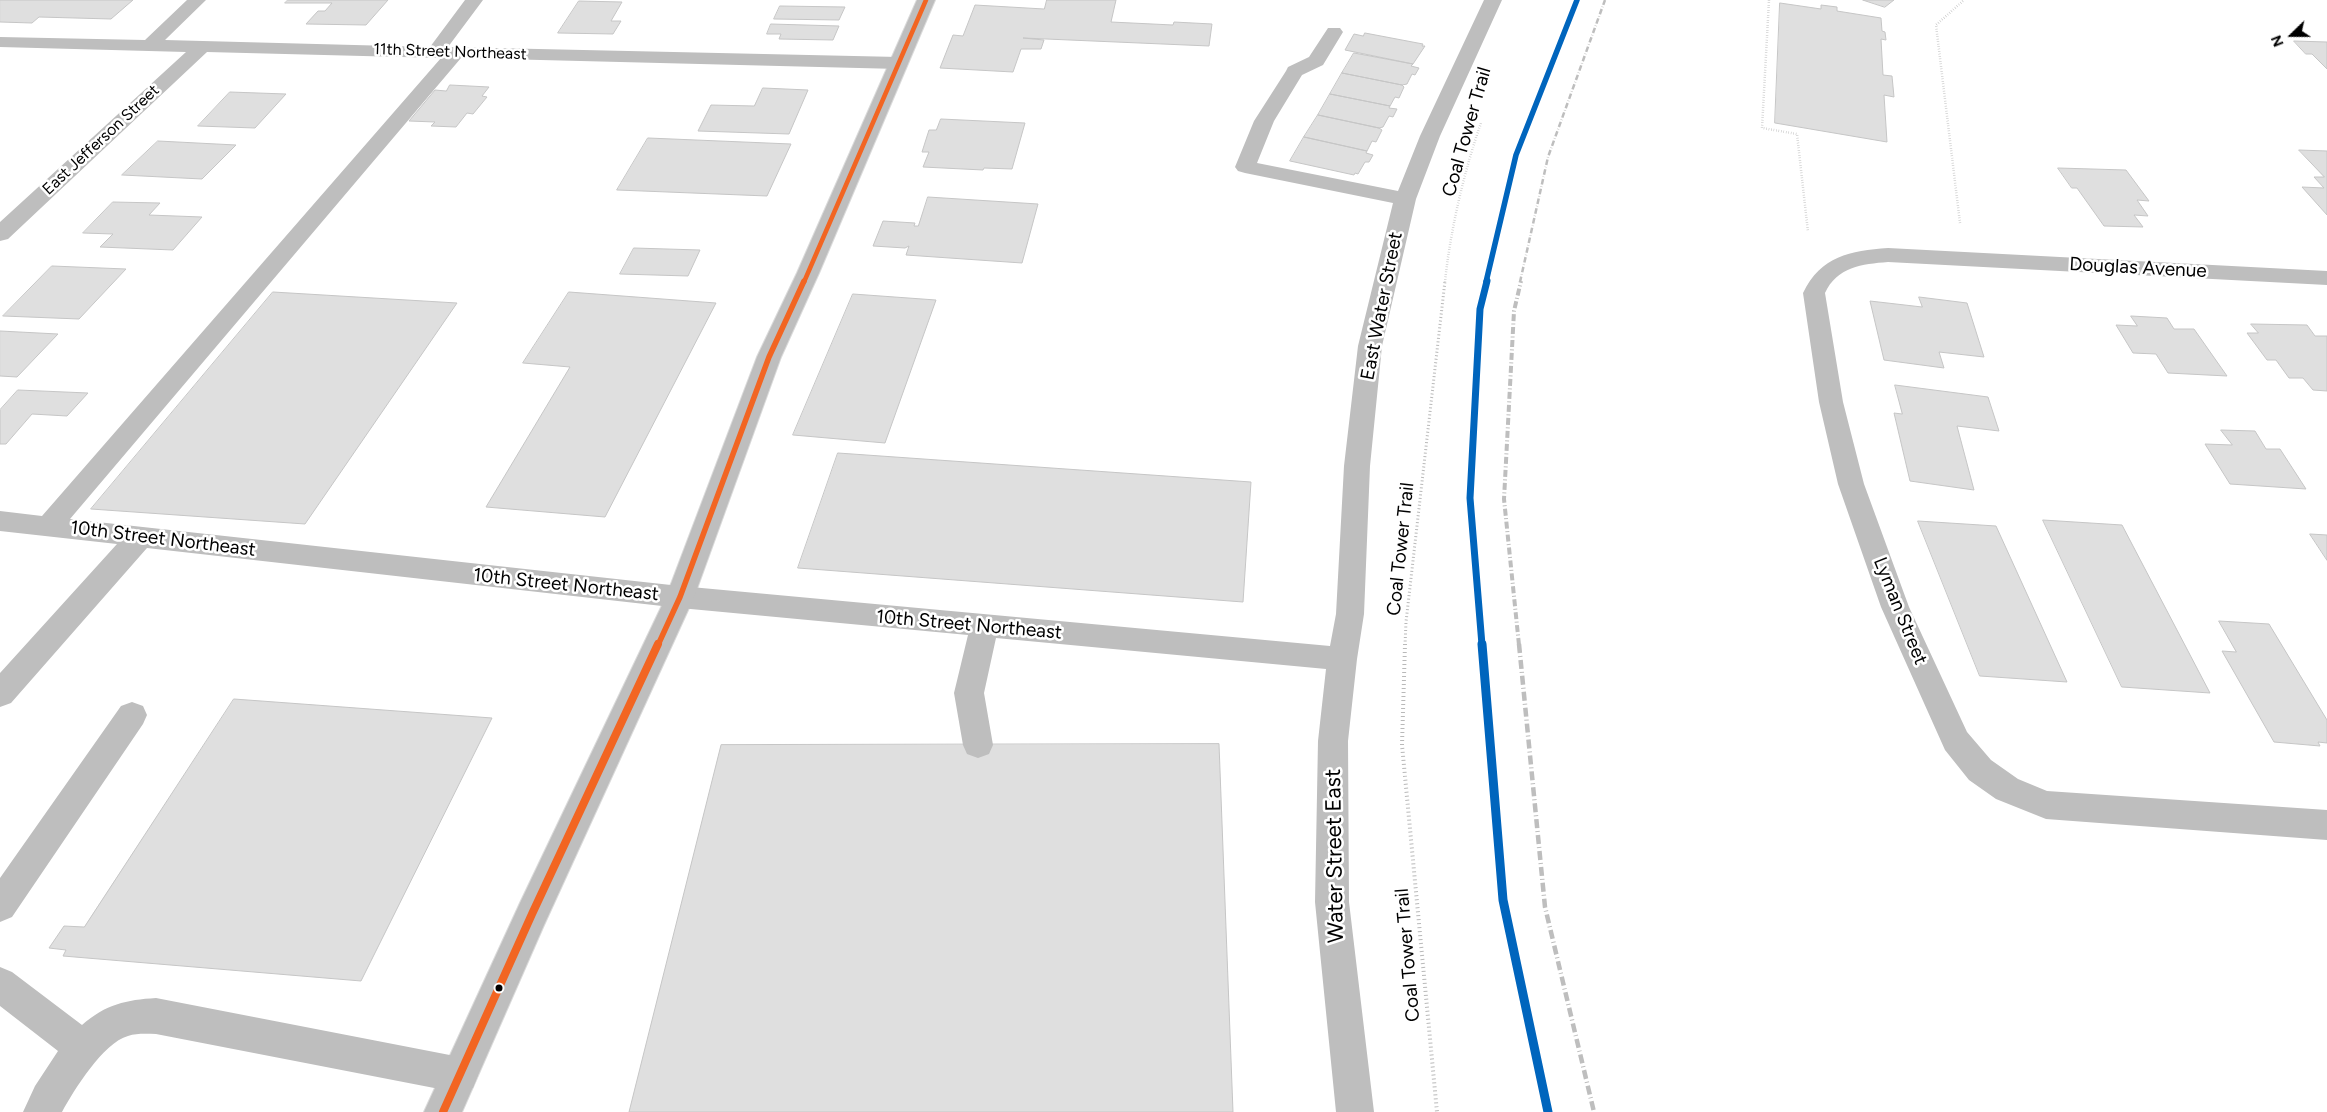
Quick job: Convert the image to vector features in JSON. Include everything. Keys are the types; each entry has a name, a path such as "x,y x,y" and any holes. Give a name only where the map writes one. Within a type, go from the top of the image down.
{"street":[{"path":"150,45 197,0"},
{"path":"48,525 446,51 474,0"},
{"path":"443,1112 532,914 680,598 769,357 808,274 926,0"},
{"name":"East Water Street","path":"1342,659 1350,614 1357,466 1370,346 1405,199 1430,136 1491,0"},
{"path":"1334,32 1316,61 1295,71 1264,120 1245,167 1405,199"},
{"name":"11th Street Northeast","path":"0,42 899,63"},
{"name":"East Jefferson Street","path":"0,234 203,46"},
{"name":"Lyman Street","path":"1949,258 1888,255 1849,259 1826,273 1818,283 1814,293 1832,402 1851,484 1895,607 1956,741 1980,770 2007,789 2046,805 2327,825"},
{"name":"Douglas Avenue","path":"1949,258 2327,278"},
{"name":"10th Street Northeast","path":"0,521 680,598 1342,659"},
{"path":"0,694 141,536"},
{"path":"978,745 969,693 984,627"},
{"name":"Water Street East","path":"1342,659 1333,741 1332,902 1355,1112"},
{"path":"0,906 132,715"},
{"path":"0,984 84,1048"},
{"path":"42,1112 52,1089 93,1038 122,1020 156,1016 460,1075"}],"path":[{"path":"1769,0 1762,128 1797,134 1808,232"},
{"path":"1961,229 1936,25 1964,0"},
{"name":"Coal Tower Trail","path":"1437,1112 1402,744 1406,622 1447,261 1472,148 1482,121"}],"building":[{"path":"0,0 133,0 111,19 39,17 32,23 0,22"},
{"path":"288,0 388,0 366,25 306,24 318,11 325,11 332,3 285,3"},
{"path":"1047,0 1116,0 1111,22 1173,25 1174,22 1212,24 1209,46 1023,38 1044,40 1041,49 1021,49 1013,72 940,68 953,35 963,36 975,5 1044,9"},
{"path":"1863,0 1894,0 1885,7"},
{"path":"579,1 622,2 611,21 621,21 613,34 558,33"},
{"path":"1780,3 1821,9 1821,5 1837,7 1837,11 1881,18 1882,31 1885,32 1886,40 1881,39 1883,75 1892,76 1894,97 1884,95 1887,142 1775,123"},
{"path":"780,6 845,7 839,20 774,19"},
{"path":"771,24 839,26 833,40 779,39 781,34 767,34"},
{"path":"1365,33 1423,44 1422,46 1425,46 1413,64 1345,50 1354,34 1363,36"},
{"path":"2294,41 2327,42 2327,69 2312,54 2306,54"},
{"path":"1354,53 1413,64 1411,66 1419,68 1415,75 1412,74 1407,84 1402,85 1342,73"},
{"path":"1342,73 1402,85 1404,87 1399,98 1395,97 1390,106 1330,94"},
{"path":"450,85 489,87 482,96 487,97 473,114 467,113 456,127 431,126 435,122 409,121 435,90 446,91"},
{"path":"763,88 808,90 789,134 698,131 711,105 754,106"},
{"path":"230,92 286,94 255,128 198,126"},
{"path":"1330,94 1397,109 1393,117 1389,116 1383,127 1379,128 1318,115"},
{"path":"1318,115 1382,130 1376,142 1372,141 1367,151 1304,137"},
{"path":"941,119 1025,123 1012,169 984,168 983,170 923,167 929,152 922,152 929,130 936,130"},
{"path":"1304,137 1367,151 1366,153 1373,155 1369,162 1365,162 1358,174 1355,173 1354,175 1290,161"},
{"path":"648,138 791,144 767,196 617,190"},
{"path":"158,141 236,145 202,179 122,175"},
{"path":"2299,150 2327,151 2327,215 2302,187 2324,188 2314,177 2324,177"},
{"path":"2058,168 2126,170 2149,201 2137,200 2148,216 2134,215 2143,227 2104,226 2077,188 2072,188"},
{"path":"928,197 1038,204 1022,263 906,255 909,246 905,248 873,246 883,221 915,223 914,226 918,226"},
{"path":"113,202 160,203 149,215 202,217 173,250 100,247 113,234 83,233"},
{"path":"634,248 700,250 688,276 620,274"},
{"path":"52,266 126,269 79,319 3,316"},
{"path":"273,292 457,303 305,524 91,509"},
{"path":"569,292 716,303 605,517 486,507 570,367 523,363"},
{"path":"853,294 936,300 885,443 793,435"},
{"path":"1919,297 1967,303 1984,357 1939,352 1944,368 1884,360 1870,301 1922,307"},
{"path":"2131,316 2167,318 2174,329 2194,329 2227,376 2168,373 2156,354 2133,353 2116,325 2137,326"},
{"path":"2251,324 2307,325 2315,336 2327,336 2327,391 2313,390 2303,378 2289,378 2276,360 2267,360 2247,333 2258,333"},
{"path":"0,331 58,334 17,377 0,376"},
{"path":"1895,385 1988,397 1999,431 1957,426 1974,490 1910,481 1894,413 1902,414"},
{"path":"18,390 88,393 67,416 32,414 6,444 0,444 0,410"},
{"path":"2221,430 2255,431 2266,449 2280,449 2306,489 2230,484 2205,444 2232,445"},
{"path":"838,453 1251,482 1243,602 798,568"},
{"path":"2043,520 2122,525 2210,693 2122,687"},
{"path":"1918,521 1996,526 2067,682 1980,676"},
{"path":"2310,534 2327,535 2327,560"},
{"path":"2219,621 2269,624 2327,720 2327,743 2318,742 2320,746 2274,742 2222,651 2236,652"},
{"path":"234,699 492,718 361,981 63,956 66,950 49,948 64,926 84,927"},
{"path":"1219,744 1233,1112 629,1112 721,745"}],"railway":[{"path":"1520,282 1548,157 1605,0"},
{"path":"1519,645 1504,499 1514,311 1521,281"},
{"path":"1519,644 1545,907 1594,1112"}],"transit line":[{"path":"443,1112 532,914 680,597 769,357 808,273 926,0"},
{"path":"1548,1112 1503,900 1470,498 1480,309 1516,155 1577,0"}]}
